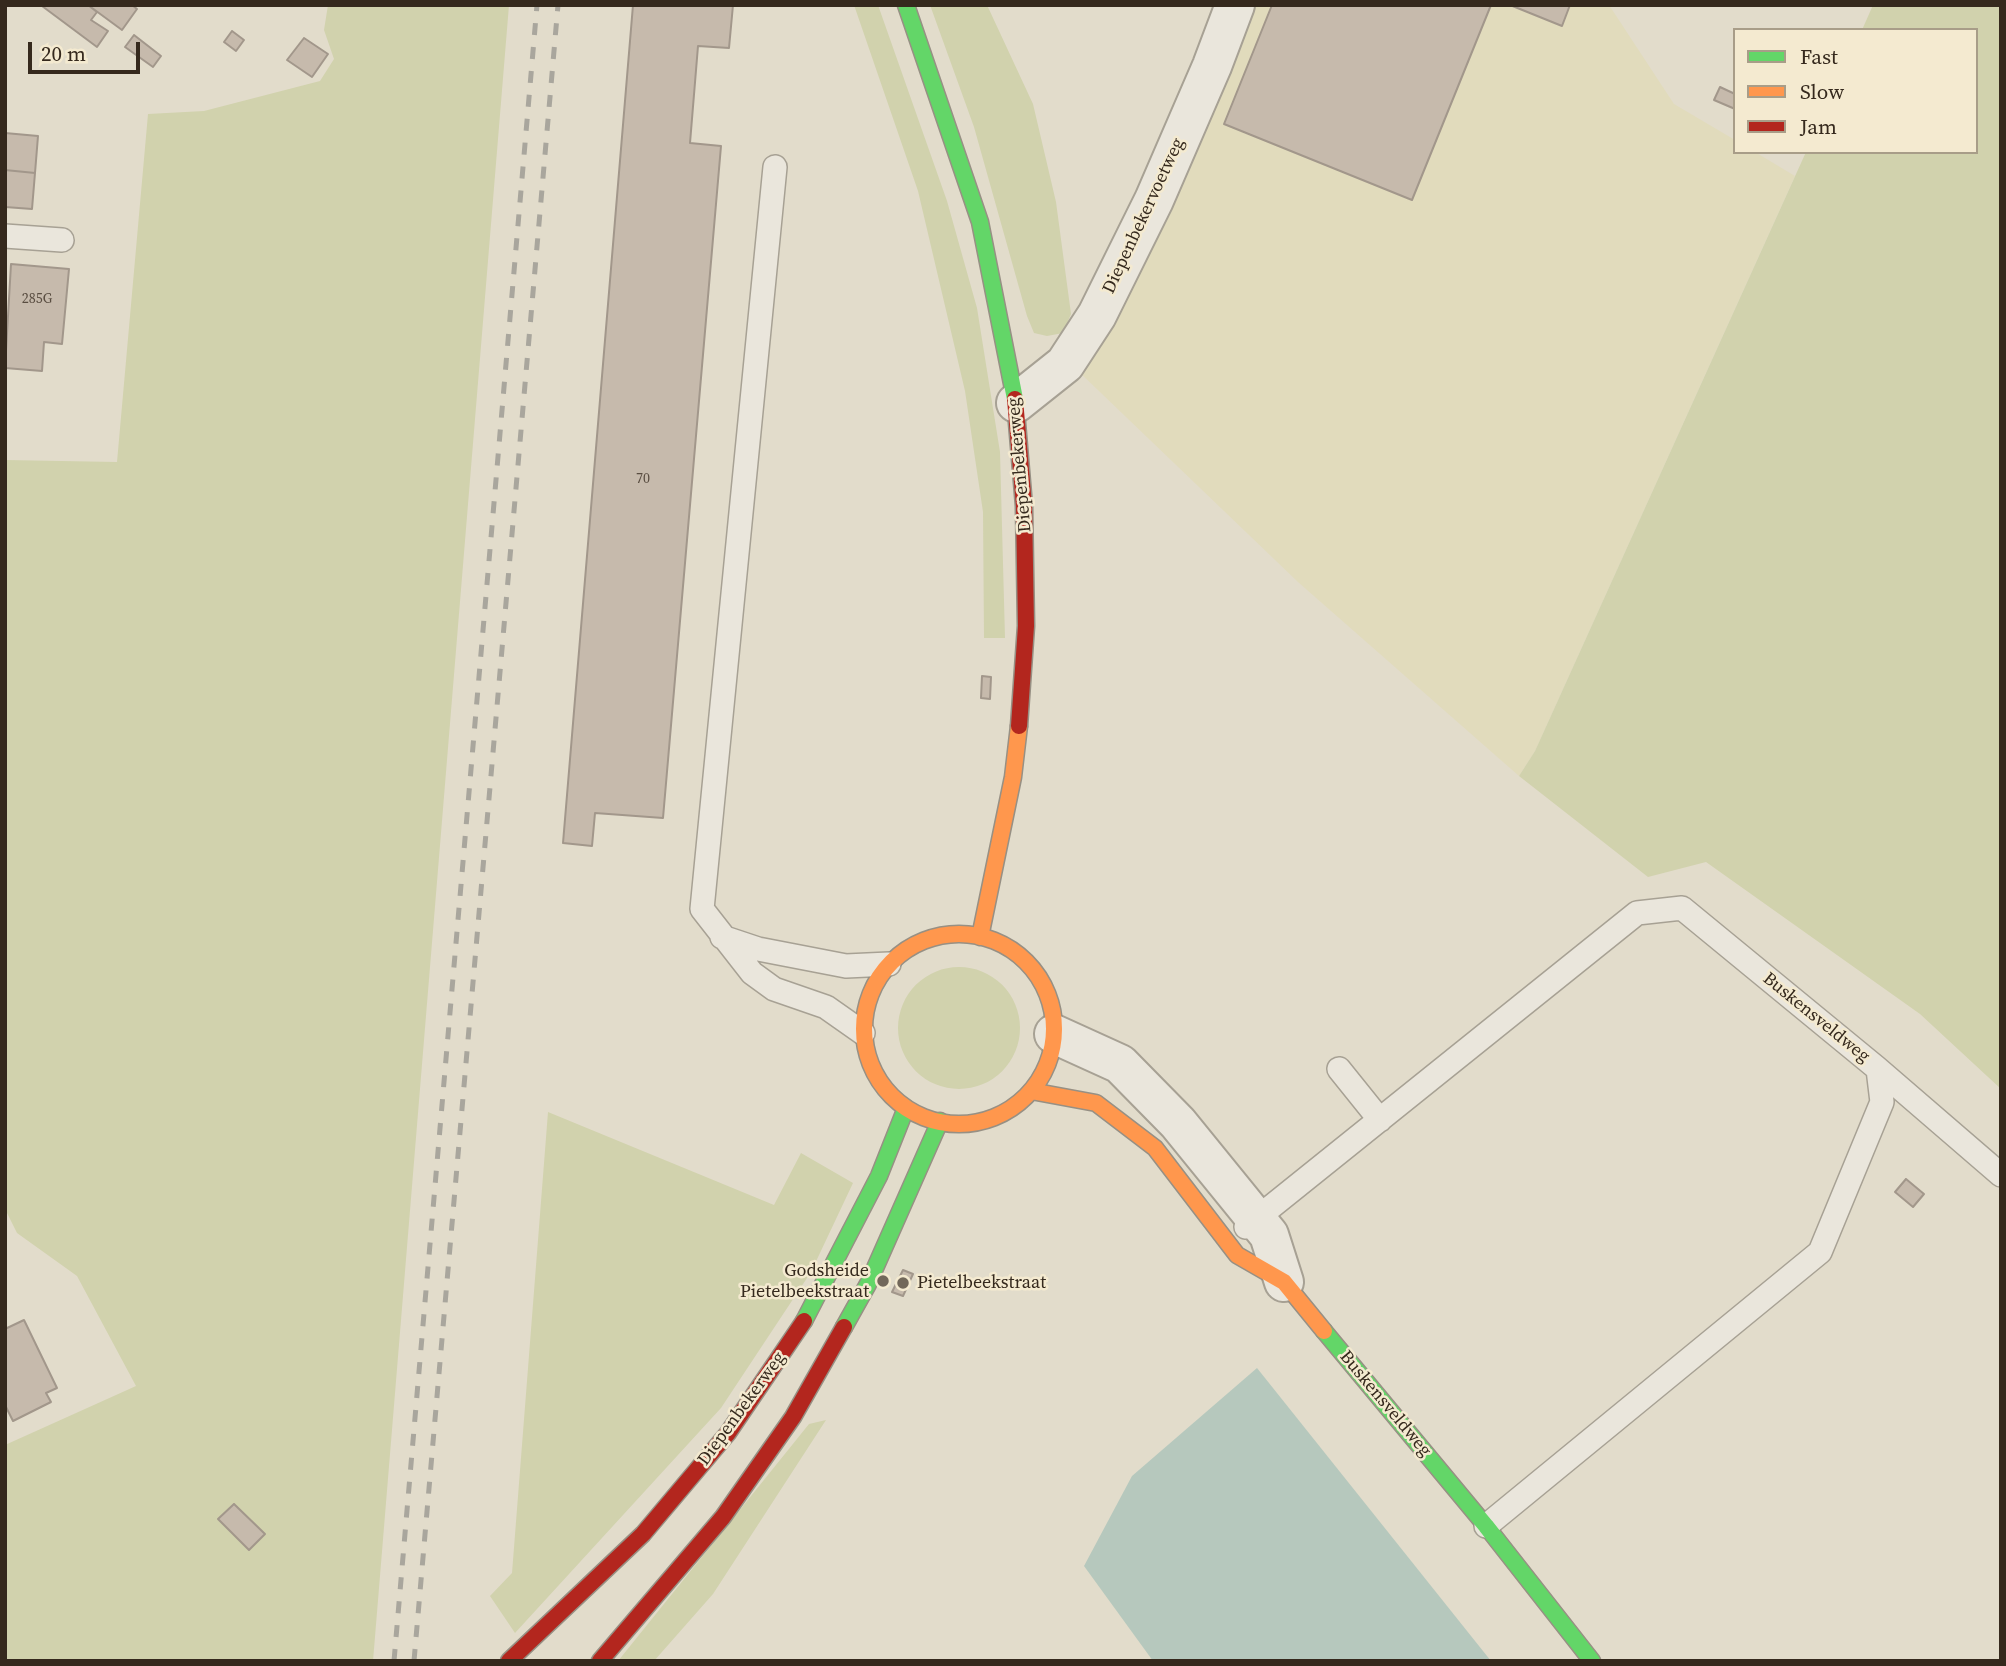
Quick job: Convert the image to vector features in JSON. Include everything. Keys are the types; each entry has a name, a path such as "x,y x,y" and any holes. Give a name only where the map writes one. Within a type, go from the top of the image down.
{"main road":[{"name":"Diepenbekerweg","path":"906,5 980,222 1016,403 1026,555 1023,693 1013,777 980,937"},
{"path":"944,935 980,937 1005,946 1036,974 1047,993 1054,1034 1053,1055 1031,1091 1001,1115 963,1125 940,1121 906,1108 882,1086 872,1069 863,1033 869,996 877,978 904,950 944,935"},
{"name":"Buskensveldweg","path":"1031,1091 1097,1103 1155,1148 1242,1231"},
{"name":"Diepenbekerweg","path":"509,1661 643,1534 728,1433 812,1309 879,1176 906,1108"},
{"path":"600,1661 723,1517 793,1417 868,1284 940,1121"},
{"name":"Buskensveldweg","path":"1284,1282 1486,1526 1592,1661"}],"street":[{"name":"Diepenbekervoetweg","path":"1016,403 1065,364 1097,315 1154,200 1213,66 1235,5"},
{"name":"Buskensveldweg","path":"1054,1034 1120,1064 1178,1123 1242,1231 1269,1235 1284,1282"}],"lane":[{"path":"775,167 702,909 752,973 774,989 826,1007 863,1033"},
{"path":"5,236 62,240"},
{"name":"Buskensveldweg","path":"1242,1231 1637,913 1682,908 1878,1069 1882,1102 1820,1252 1486,1526"},
{"path":"722,937 758,949 846,966 888,964"},
{"path":"1339,1069 1380,1120"},
{"path":"1878,1069 2001,1175"}],"shaded area":[{"path":"1246,5 1609,5 1674,104 1733,139 1733,154 1758,154 1795,176 1535,751 1519,776 1298,582 1076,369"},
{"path":"1257,1368 1491,1661 1153,1661 1084,1566 1132,1476"}],"green space":[{"path":"328,5 509,5 373,1661 5,1661 5,1445 136,1386 77,1276 17,1233 5,1209 5,460 117,462 148,114 204,111 320,81 334,59 324,30"},
{"path":"854,5 878,5 947,201 977,308 1000,452 1005,638 984,638 983,512 965,391 918,191"},
{"path":"930,5 987,5 1033,104 1056,202 1071,314 1063,333 1047,336 1034,333 1027,316 974,127"},
{"path":"1873,5 2001,5 2001,1089 1920,1014 1706,862 1648,877 1519,776 1535,751 1805,154 1978,154 1978,28 1863,28"},
{"path":"959,967 982,972 1002,985 1015,1005 1020,1028 1015,1051 1002,1071 982,1084 959,1089 936,1084 916,1071 903,1051 898,1028 903,1005 916,985 936,972"},
{"path":"548,1112 774,1205 801,1153 853,1183 811,1272 721,1408 515,1633 490,1596 512,1573"},
{"path":"826,1420 713,1594 654,1661 618,1661 809,1424"}],"building":[{"path":"88,5 97,12 91,20 108,31 97,47 42,6"},
{"path":"88,5 132,5 137,9 122,30"},
{"path":"633,5 733,5 729,48 698,46 690,143 721,146 663,818 595,813 592,846 563,843"},
{"path":"1272,5 1491,5 1412,200 1224,124"},
{"path":"1510,5 1570,5 1562,26"},
{"path":"232,31 244,40 236,51 224,42"},
{"path":"134,35 161,56 153,67 125,47"},
{"path":"304,38 328,54 312,77 287,60"},
{"path":"1720,87 1733,93 1733,108 1714,100"},
{"path":"5,133 38,136 35,173 5,170"},
{"path":"5,170 35,173 32,209 5,207"},
{"path":"11,264 69,269 62,344 44,342 42,371 5,368"},
{"path":"982,676 991,677 990,699 981,698"},
{"path":"1906,1179 1924,1194 1913,1207 1895,1192"},
{"name":"Pietelbeekstraat","path":"903,1270 913,1274 903,1296 892,1292"},
{"path":"24,1320 57,1388 46,1393 51,1402 13,1421 5,1405 5,1329"},
{"path":"234,1504 265,1534 249,1550 218,1519"}],"railway":[{"path":"394,1661 537,5"},
{"path":"414,1661 558,5"}],"traffic: fast":[{"path":"906,5 980,222 1015,399"},
{"path":"804,1321 879,1176 906,1108"},
{"path":"844,1327 868,1284 940,1121"},
{"path":"1324,1331 1486,1526 1592,1661"}],"traffic: slow":[{"path":"980,937 1013,777 1019,726"},
{"path":"959,934 995,941 1026,962 1047,993 1054,1029 1047,1065 1026,1096 995,1117 959,1124 923,1117 892,1096 871,1065 864,1029 871,993 892,962 923,941 959,934"},
{"path":"1031,1091 1096,1103 1155,1148 1237,1255 1284,1282 1324,1331"}],"traffic: jam":[{"path":"1015,399 1024,506 1026,626 1019,726"},
{"path":"509,1661 643,1534 728,1433 804,1321"},
{"path":"600,1661 723,1517 793,1417 844,1327"}],"place":[{"name":"Godsheide Pietelbeekstraat","path":"883,1281"},
{"name":"Pietelbeekstraat","path":"903,1283"}]}
